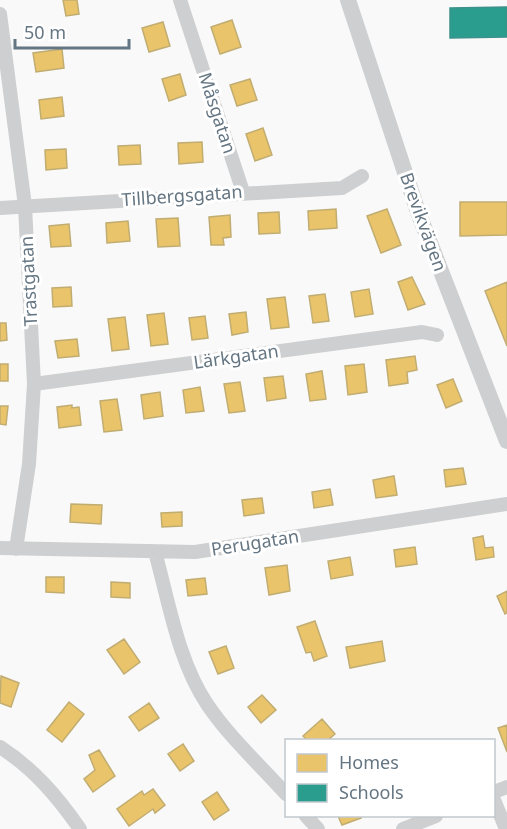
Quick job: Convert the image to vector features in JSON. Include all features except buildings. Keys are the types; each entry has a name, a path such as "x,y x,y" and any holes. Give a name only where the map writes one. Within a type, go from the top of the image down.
{"street":[{"name":"Måsgatan","path":"180,0 243,192"},
{"name":"Brevikvägen","path":"348,0 418,212 507,441"},
{"name":"Trastgatan","path":"0,14 26,206 34,384 29,464 16,549"},
{"name":"Tillbergsgatan","path":"0,208 342,188 362,176"},
{"name":"Lärkgatan","path":"34,384 422,332 437,335"},
{"name":"Perugatan","path":"0,548 195,552 507,504"},
{"path":"155,552 183,651 202,696 224,726 285,793"},
{"path":"0,747 22,761 41,779 80,829"},
{"path":"495,802 506,829"},
{"path":"307,817 318,829"},
{"path":"404,829 434,817"}]}
